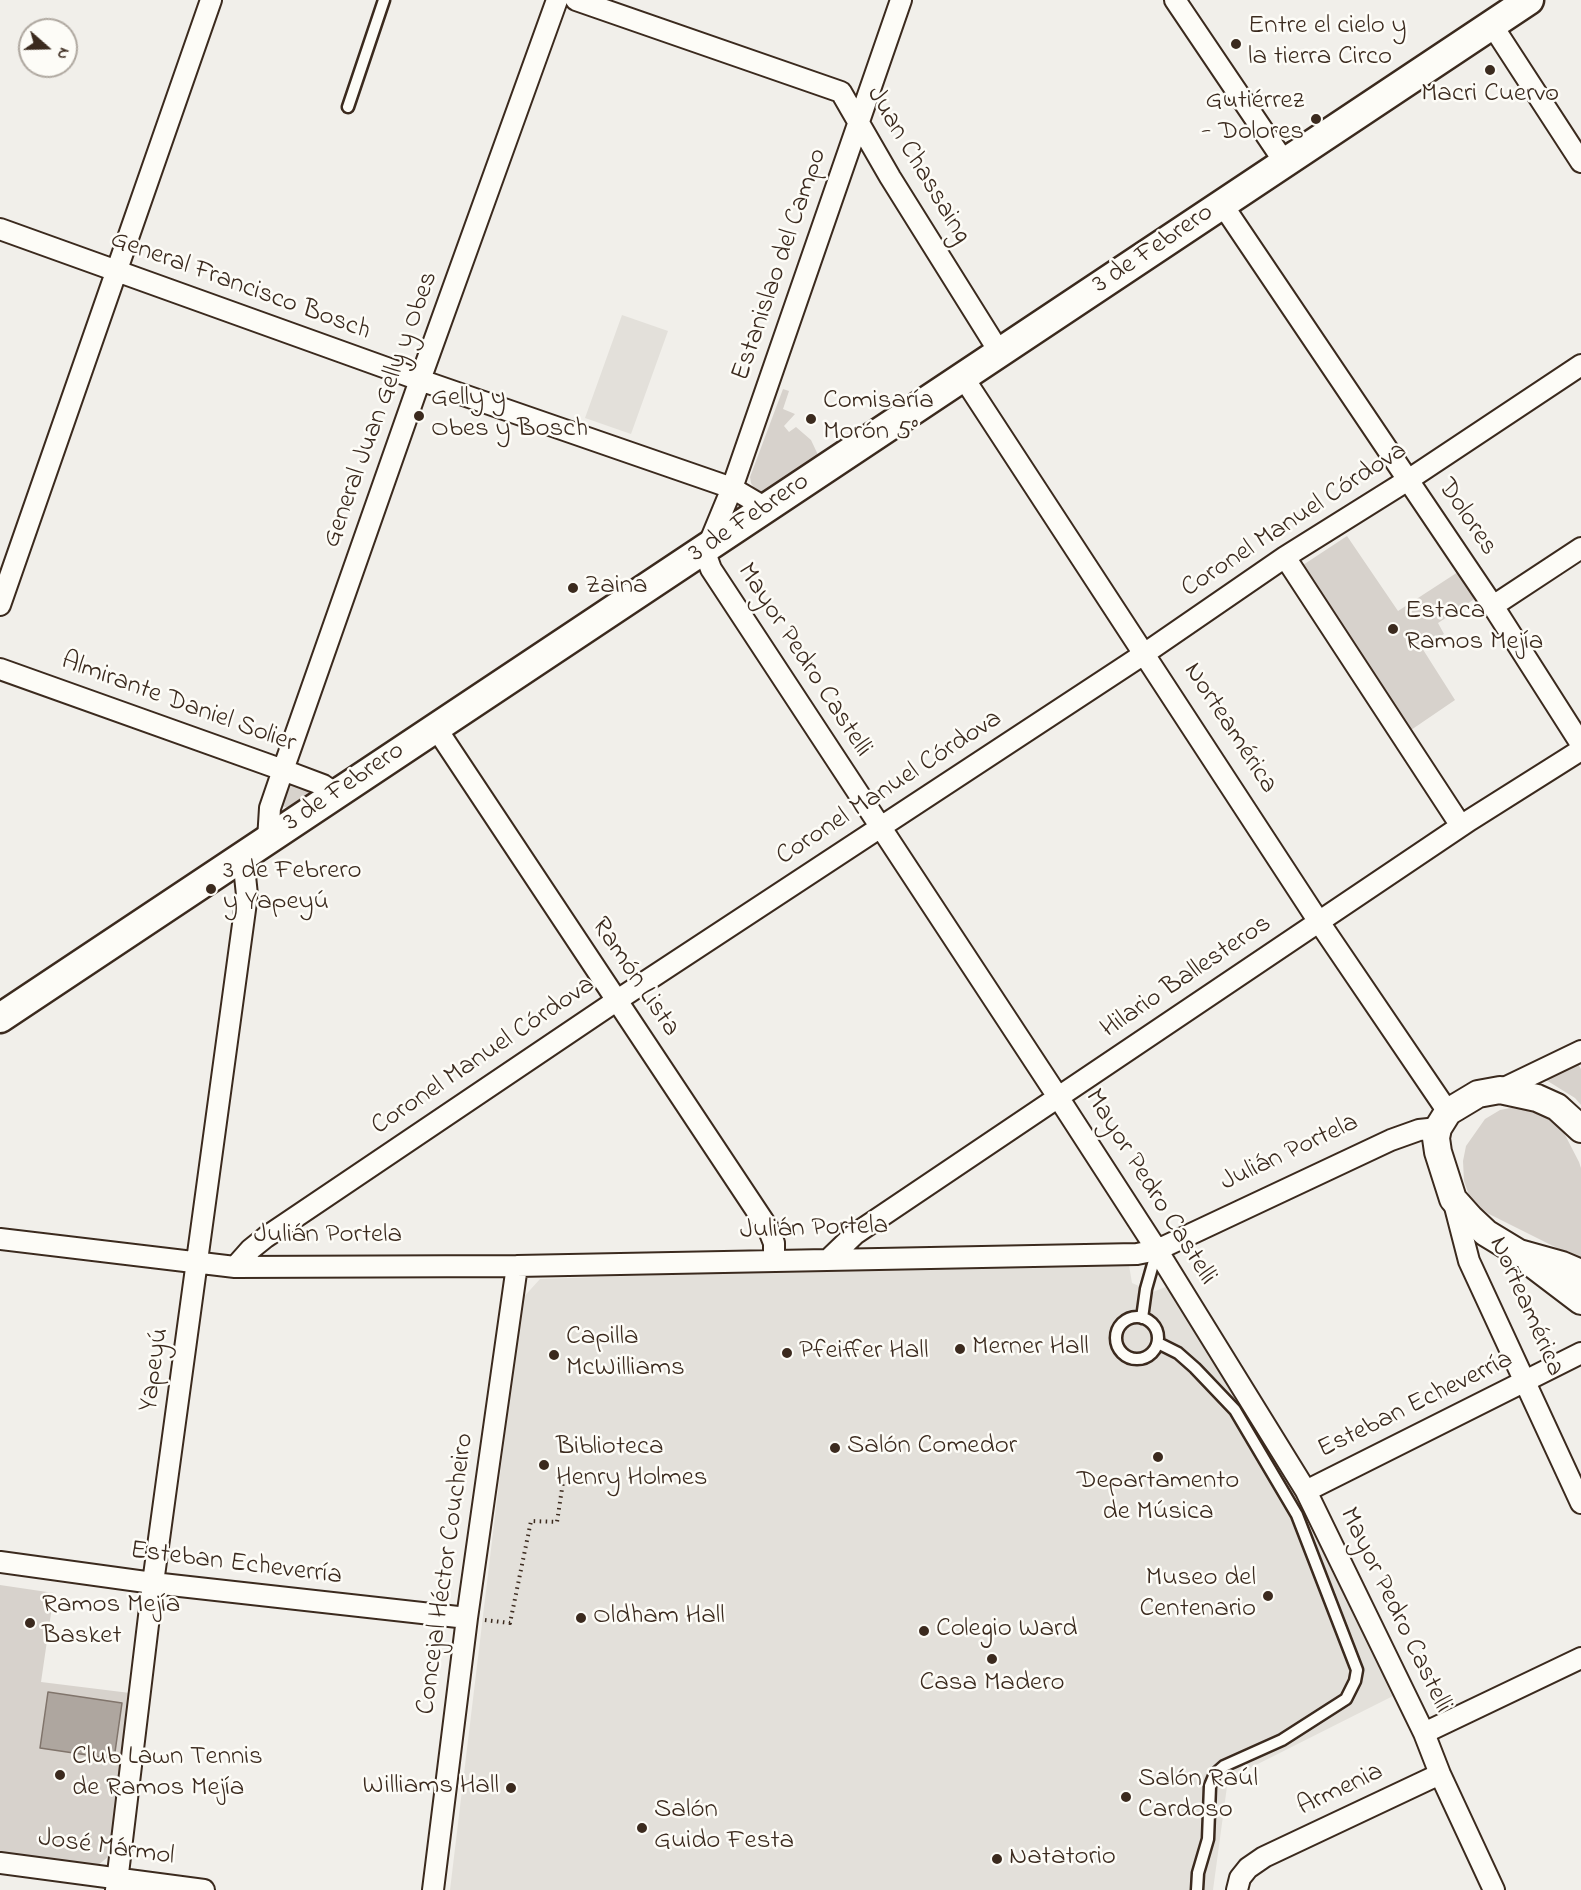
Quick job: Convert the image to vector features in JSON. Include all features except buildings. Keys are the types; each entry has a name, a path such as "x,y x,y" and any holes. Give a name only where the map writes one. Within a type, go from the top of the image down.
{"main road":[{"name":"3 de Febrero","path":"0,1018 1529,0"}],"street":[{"path":"0,605 211,0"},
{"name":"General Juan Gelly y Obes","path":"268,840 270,808 283,770 557,0"},
{"name":"Juan Chassaing","path":"576,0 842,92 890,177 1000,353"},
{"name":"Estanislao del Campo","path":"708,546 732,488 901,0"},
{"path":"1175,0 1285,163"},
{"path":"1492,25 1581,162"},
{"name":"Dolores","path":"1222,204 1493,606 1581,744"},
{"name":"General Francisco Bosch","path":"0,229 420,380 732,488 766,508"},
{"name":"Coronel Manuel Córdova","path":"235,1267 251,1249 266,1237 616,1001 1144,654 1285,557 1408,480 1581,365"},
{"name":"Norteamérica","path":"963,377 1319,922 1443,1120 1436,1138 1438,1152 1469,1261 1581,1503"},
{"name":"Mayor Pedro Castelli","path":"708,546 707,558 711,569 1157,1250 1306,1491 1424,1732 1440,1774 1494,1890"},
{"path":"1493,606 1581,549"},
{"path":"1285,557 1461,826"},
{"name":"Almirante Daniel Solier","path":"0,669 283,770 323,785 336,794"},
{"name":"Ramón Lista","path":"436,728 768,1228 774,1243 774,1261"},
{"name":"Hilario Ballesteros","path":"830,1258 855,1234 1461,826 1581,750"},
{"name":"Yapeyú","path":"117,1884 153,1583 247,895 240,859"},
{"name":"Julián Portela","path":"0,1239 235,1267 518,1266 830,1258 1137,1254 1157,1250 1390,1140 1443,1120 1478,1094 1500,1090 1581,1051"},
{"path":"1500,1090 1537,1098 1557,1107 1579,1132"},
{"path":"1453,1199 1486,1233 1519,1253 1581,1301"},
{"path":"1519,1253 1581,1273"},
{"name":"Concejal Héctor Coucheiro","path":"434,1890 467,1618 518,1266"},
{"name":"Esteban Echeverría","path":"1306,1491 1581,1353"},
{"name":"Esteban Echeverría","path":"0,1562 153,1583 467,1618"},
{"path":"1424,1732 1581,1658"},
{"name":"Armenia","path":"1237,1890 1240,1878 1248,1868 1264,1857 1440,1774"},
{"name":"José Mármol","path":"0,1863 117,1884 204,1890"}],"lane":[{"path":"348,107 384,0"},
{"path":"1142,1318 1146,1289 1157,1250"},
{"path":"1131,1317 1142,1318 1158,1330 1158,1343 1149,1356 1138,1360 1128,1358 1121,1353 1115,1338 1117,1329 1122,1322 1131,1317"},
{"path":"1158,1343 1178,1353 1235,1410 1297,1515 1357,1670 1347,1699 1282,1740 1224,1766 1215,1774 1210,1786 1208,1839 1198,1873 1197,1890"}],"path":[{"path":"467,1618 510,1623 531,1521 557,1522 563,1482"}],"shaded area":[{"path":"622,315 668,331 631,434 585,418"},
{"path":"783,389 789,391 783,409 795,414 784,426 789,432 796,427 811,440 819,457 764,493 754,488 750,477"},
{"name":"Estaca Ramos Mejía","path":"1347,536 1398,611 1458,572 1476,598 1438,623 1444,634 1422,648 1455,700 1411,730 1303,565"},
{"path":"295,781 307,784 311,793 288,808 280,805 286,784"},
{"path":"1578,1064 1581,1069 1581,1105 1575,1098 1546,1080"},
{"path":"1515,1107 1533,1108 1547,1113 1563,1131 1579,1162 1581,1168 1581,1260 1489,1214 1471,1201 1464,1181 1463,1161 1466,1146 1485,1119 1500,1110"},
{"name":"Colegio Ward","path":"1129,1265 1132,1283 1153,1292 1168,1286 1291,1480 1395,1695 1228,1779 1213,1890 450,1890 521,1300 540,1279 776,1271"},
{"name":"Club Lawn Tennis de Ramos Mejía","path":"0,1585 54,1593 41,1682 130,1693 109,1856 91,1871 0,1858"},
{"path":"48,1692 122,1703 114,1759 40,1748"}],"place":[{"name":"Entre el cielo y la tierra Circo","path":"1236,44"},
{"name":"Macri Cuervo","path":"1490,70"},
{"name":"Gutiérrez - Dolores","path":"1316,119"},
{"name":"Gelly y Obes y Bosch","path":"419,416"},
{"name":"Comisaría Morón 5°","path":"811,419"},
{"name":"Zaina","path":"573,588"},
{"name":"Estaca Ramos Mejía","path":"1393,629"},
{"name":"3 de Febrero y Yapeyú","path":"211,889"},
{"name":"Merner Hall","path":"960,1349"},
{"name":"Pfeiffer Hall","path":"787,1353"},
{"name":"Capilla McWilliams","path":"554,1355"},
{"name":"Salón Comedor","path":"835,1448"},
{"name":"Departamento de Música","path":"1158,1457"},
{"name":"Biblioteca Henry Holmes","path":"544,1465"},
{"name":"Museo del Centenario","path":"1268,1596"},
{"name":"Oldham Hall","path":"581,1618"},
{"name":"Ramos Mejía Basket","path":"30,1623"},
{"name":"Colegio Ward","path":"924,1631"},
{"name":"Casa Madero","path":"992,1659"},
{"name":"Club Lawn Tennis de Ramos Mejía","path":"60,1775"},
{"name":"Williams Hall","path":"511,1788"},
{"name":"Salón Raúl Cardoso","path":"1126,1797"},
{"name":"Salón Guido Festa","path":"642,1828"},
{"name":"Natatorio","path":"997,1859"}]}
